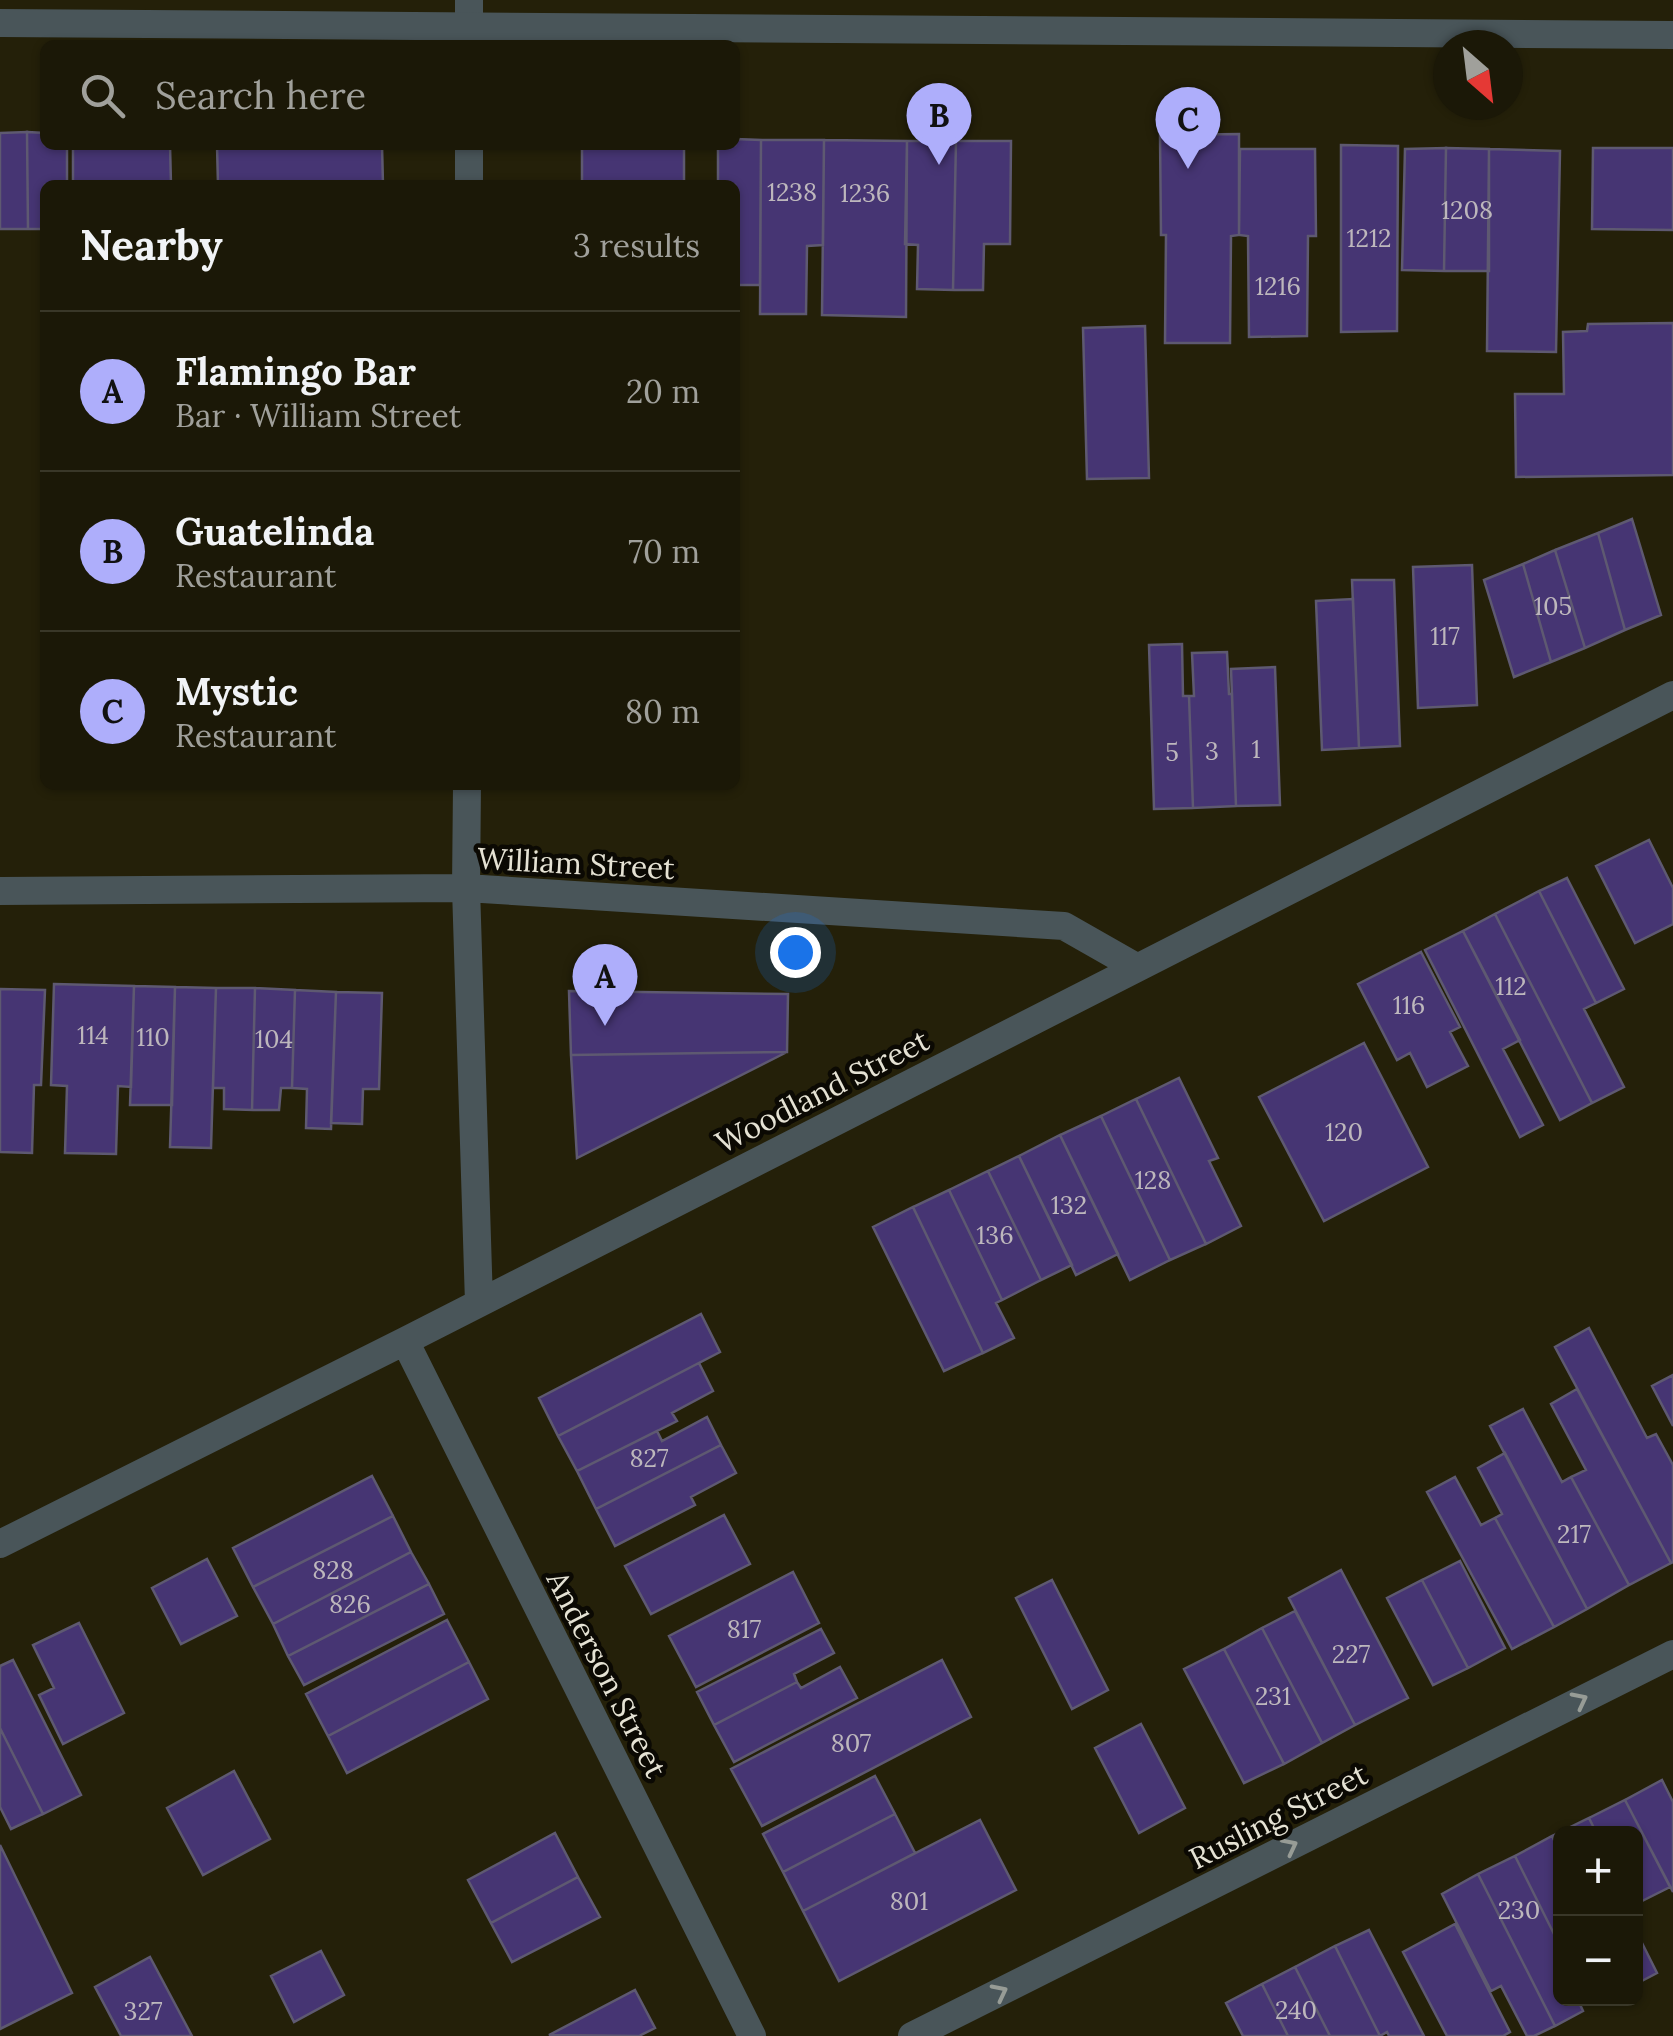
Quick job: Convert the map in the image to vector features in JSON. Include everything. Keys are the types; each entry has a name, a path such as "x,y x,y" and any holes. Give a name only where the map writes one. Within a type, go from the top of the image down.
{"street":[{"path":"0,24 469,24 1673,36"},
{"path":"469,150 469,180"},
{"name":"Woodland Street","path":"0,1544 1673,695"},
{"path":"467,790 466,888 478,1303"},
{"name":"William Street","path":"0,892 466,888 1064,926 1136,967"},
{"name":"Anderson Street","path":"405,1341 752,2036"},
{"name":"Rusling Street","path":"912,2036 1673,1654"}],"building":[{"path":"27,132 28,229 0,229 0,133"},
{"path":"27,132 40,133 40,150 67,150 67,180 40,180 40,229 28,229"},
{"path":"1239,134 1239,235 1231,236 1230,343 1165,343 1166,235 1161,235 1160,135"},
{"path":"740,139 761,140 760,285 740,285 740,180 718,180 718,150 740,150"},
{"path":"761,140 824,140 823,245 807,246 806,314 760,314"},
{"path":"824,140 907,141 906,317 822,315"},
{"path":"907,141 956,141 953,290 917,289 918,245 905,244"},
{"path":"956,141 1011,141 1010,244 984,244 983,290 953,290"},
{"path":"1341,145 1398,146 1397,331 1341,332"},
{"path":"1446,148 1489,149 1489,271 1444,271"},
{"path":"1446,148 1444,271 1402,270 1405,149"},
{"path":"1593,148 1673,148 1673,230 1592,229"},
{"path":"1240,149 1315,149 1316,236 1308,236 1307,336 1249,337 1248,236 1239,235"},
{"path":"1489,149 1560,151 1556,352 1487,351"},
{"path":"73,150 170,150 171,180 73,180"},
{"path":"217,150 382,150 383,180 218,180"},
{"path":"582,150 684,150 684,180 582,180"},
{"path":"1673,323 1673,475 1516,477 1515,394 1564,394 1563,332 1587,331 1588,324"},
{"path":"1145,326 1149,478 1087,479 1083,328"},
{"path":"1632,519 1661,615 1625,630 1598,533"},
{"path":"1598,533 1625,630 1585,648 1555,550"},
{"path":"1555,550 1585,648 1551,662 1523,564"},
{"path":"1523,564 1551,662 1514,677 1484,580"},
{"path":"1472,565 1477,705 1418,708 1413,567"},
{"path":"1352,580 1394,580 1400,746 1359,748"},
{"path":"1353,599 1359,748 1322,750 1316,601"},
{"path":"1182,644 1183,696 1189,696 1193,808 1154,809 1149,645"},
{"path":"1227,652 1236,806 1193,808 1189,696 1194,696 1192,653"},
{"path":"1275,667 1280,805 1236,806 1231,669"},
{"path":"1649,840 1673,888 1673,924 1635,943 1596,866"},
{"path":"1567,878 1624,989 1596,1003 1539,891"},
{"path":"1539,891 1596,1003 1584,1009 1624,1087 1592,1103 1495,914"},
{"path":"1495,914 1592,1103 1560,1120 1463,931"},
{"path":"1463,931 1520,1040 1503,1049 1543,1125 1520,1137 1425,950"},
{"path":"1421,952 1460,1027 1450,1032 1468,1066 1427,1087 1410,1053 1397,1060 1358,984"},
{"path":"54,984 134,986 131,1087 118,1086 116,1154 65,1153 67,1086 51,1085"},
{"path":"134,986 175,987 172,1105 130,1105"},
{"path":"175,987 216,988 211,1148 170,1147"},
{"path":"216,988 255,988 252,1110 224,1109 224,1088 213,1088"},
{"path":"255,988 295,990 292,1088 281,1088 279,1110 252,1110"},
{"path":"0,989 45,990 41,1085 34,1085 32,1153 0,1152"},
{"path":"295,990 336,992 331,1129 306,1128 307,1089 292,1088"},
{"path":"569,991 788,994 787,1052 571,1055"},
{"path":"336,992 382,993 379,1089 363,1089 362,1124 331,1123"},
{"path":"1364,1043 1428,1167 1324,1221 1259,1097"},
{"path":"787,1052 577,1158 571,1055"},
{"path":"1179,1078 1218,1158 1209,1161 1241,1226 1206,1244 1136,1099"},
{"path":"1136,1099 1206,1244 1170,1260 1101,1116"},
{"path":"1101,1116 1170,1260 1130,1280 1060,1135"},
{"path":"1060,1135 1118,1254 1076,1275 1019,1156"},
{"path":"1019,1156 1072,1265 1041,1280 988,1171"},
{"path":"988,1171 1041,1280 1002,1300 949,1190"},
{"path":"949,1190 1002,1300 996,1303 1014,1338 983,1353 913,1207"},
{"path":"913,1207 983,1353 944,1371 873,1227"},
{"path":"701,1314 720,1352 558,1436 539,1398"},
{"path":"1589,1328 1647,1438 1656,1434 1673,1465 1671,1563 1555,1347"},
{"path":"699,1363 713,1391 672,1413 677,1421 577,1471 558,1436"},
{"path":"1673,1375 1673,1426 1652,1386"},
{"path":"1577,1389 1671,1563 1629,1585 1571,1477 1586,1470 1551,1404"},
{"path":"1523,1409 1562,1482 1571,1477 1629,1585 1587,1609 1490,1426"},
{"path":"707,1417 721,1445 596,1509 577,1471 657,1431 662,1441"},
{"path":"721,1445 736,1473 691,1497 695,1505 615,1546 596,1509"},
{"path":"1505,1453 1587,1609 1554,1627 1495,1518 1502,1514 1478,1468"},
{"path":"372,1476 393,1516 253,1587 233,1548"},
{"path":"1455,1477 1481,1525 1495,1518 1554,1627 1512,1649 1427,1492"},
{"path":"724,1515 750,1564 651,1614 625,1566"},
{"path":"393,1516 411,1552 273,1624 253,1587"},
{"path":"411,1552 429,1584 288,1656 273,1624"},
{"path":"207,1559 237,1616 181,1644 152,1588"},
{"path":"1460,1561 1505,1648 1468,1668 1422,1580"},
{"path":"1341,1570 1408,1698 1355,1725 1289,1598"},
{"path":"793,1572 819,1623 696,1687 669,1636"},
{"path":"1052,1580 1108,1690 1072,1709 1016,1598"},
{"path":"1422,1580 1468,1668 1433,1685 1387,1598"},
{"path":"429,1584 444,1614 304,1685 288,1656"},
{"path":"1295,1611 1355,1725 1322,1743 1262,1628"},
{"path":"447,1620 469,1662 328,1736 306,1694"},
{"path":"79,1623 124,1713 63,1744 39,1695 54,1688 33,1645"},
{"path":"1262,1628 1322,1743 1284,1764 1224,1649"},
{"path":"821,1629 834,1653 794,1674 797,1682 714,1725 697,1692"},
{"path":"1224,1649 1284,1764 1244,1783 1184,1669"},
{"path":"13,1660 81,1795 43,1814 0,1728 0,1666"},
{"path":"942,1660 971,1717 762,1826 731,1769"},
{"path":"469,1662 488,1699 347,1773 328,1736"},
{"path":"840,1667 857,1698 734,1762 714,1725 797,1682 801,1688"},
{"path":"1141,1724 1185,1808 1139,1833 1095,1748"},
{"path":"0,1728 43,1814 11,1829 0,1807"},
{"path":"234,1771 270,1839 203,1875 167,1808"},
{"path":"875,1776 895,1814 783,1872 763,1834"},
{"path":"1662,1780 1673,1802 1673,1892 1643,1834 1643,1826 1639,1826 1625,1800"},
{"path":"1625,1800 1638,1826 1593,1826 1589,1818"},
{"path":"895,1814 915,1853 803,1911 783,1872"},
{"path":"1589,1818 1593,1826 1573,1826"},
{"path":"980,1820 1016,1890 839,1981 803,1911"},
{"path":"555,1833 578,1877 491,1923 468,1880"},
{"path":"1643,1835 1670,1887 1643,1900"},
{"path":"1552,1836 1553,1932 1515,1856"},
{"path":"0,1845 72,1993 0,2029"},
{"path":"1515,1856 1553,1932 1553,2006 1581,2006 1583,2011 1555,2026 1478,1874"},
{"path":"1478,1874 1555,2026 1534,2036 1527,2036 1501,1986 1491,1991 1442,1894"},
{"path":"578,1877 600,1917 512,1962 491,1923"},
{"path":"1455,1924 1510,2032 1503,2036 1447,2036 1403,1952"},
{"path":"1369,1930 1424,2036 1389,2036 1387,2032 1380,2036 1335,1946"},
{"path":"1643,1945 1657,1973 1643,1980"},
{"path":"1335,1946 1380,2036 1330,2036 1295,1967"},
{"path":"321,1951 344,1995 294,2022 271,1976"},
{"path":"150,1957 192,2036 121,2036 95,1987"},
{"path":"1295,1967 1330,2036 1288,2036 1262,1984"},
{"path":"1262,1984 1288,2036 1243,2036 1226,2003"},
{"path":"635,1990 655,2028 639,2036 549,2035"}],"place":[{"name":"Guatelinda","path":"939,165"},
{"name":"Mystic","path":"1188,169"},
{"name":"Flamingo Bar","path":"605,1026"}]}
